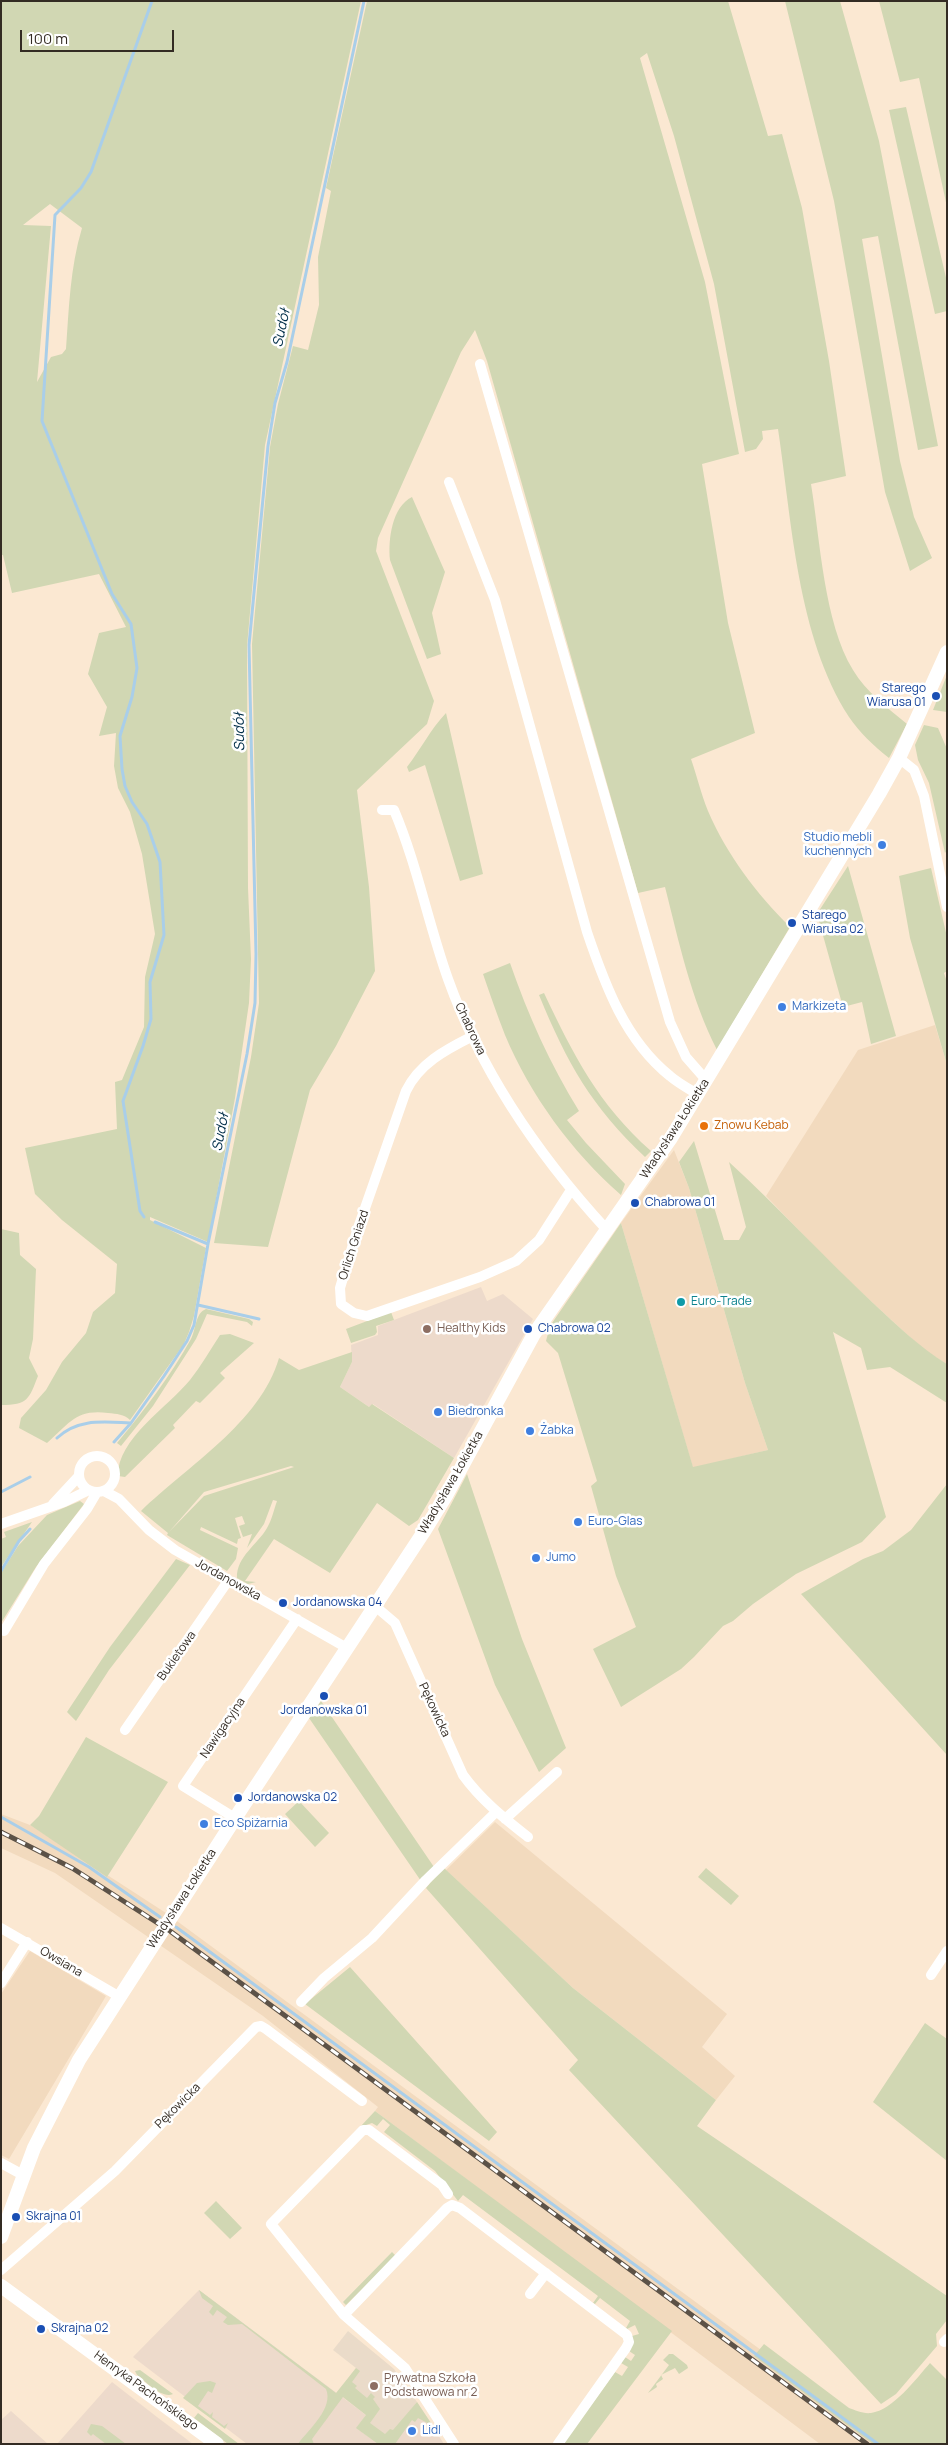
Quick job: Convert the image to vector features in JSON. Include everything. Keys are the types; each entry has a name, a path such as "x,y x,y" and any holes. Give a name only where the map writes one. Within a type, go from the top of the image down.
{"street":[{"path":"480,364 670,1022 686,1057 706,1081"},
{"path":"449,482 494,600 601,972 621,1016 648,1057 671,1077 699,1095"},
{"name":"Władysława Łokietka","path":"1,2237 23,2175 61,2091 235,1818 447,1494 534,1334 665,1148 699,1095 899,758 947,652"},
{"path":"899,758 914,770 924,796 947,907"},
{"name":"Chabrowa","path":"382,810 394,810 403,830 430,926 471,1037 534,1144 571,1190 607,1230"},
{"name":"Orlich Gniazd","path":"471,1037 445,1050 412,1078 357,1230 340,1288 341,1304 354,1313 367,1316 480,1277 516,1261 539,1240 571,1190"},
{"path":"52,1504 79,1476 84,1462 89,1458 100,1456 106,1458 113,1466 115,1472 113,1483 119,1499"},
{"path":"79,1476 82,1484 119,1499"},
{"path":"1,1524 52,1504 96,1491 113,1483"},
{"path":"4,1631 44,1564 87,1509 96,1491"},
{"name":"Jordanowska","path":"119,1499 162,1540 228,1581 347,1648"},
{"name":"Bukietowa","path":"125,1730 228,1581"},
{"name":"Pękowicka","path":"375,1606 395,1624 463,1775 476,1792 528,1837"},
{"name":"Nawigacyjna","path":"235,1818 183,1786 297,1619"},
{"path":"301,2002 324,1978 372,1938 426,1880 501,1815 557,1772"},
{"name":"Owsiana","path":"1,1928 120,1997"},
{"path":"1,1983 27,1942"},
{"path":"931,1975 947,1951"},
{"name":"Pękowicka","path":"1,2270 115,2170 256,2027 261,2026 362,2101"},
{"path":"448,2194 442,2185 369,2130 364,2130 271,2224 344,2316 405,2368 454,2444"},
{"path":"1,2164 23,2175"},
{"path":"344,2316 447,2208 452,2205 460,2208 624,2331 628,2340 626,2348 603,2383 558,2444"},
{"path":"530,2294 546,2273"},
{"name":"Henryka Pachońskiego","path":"1,2286 217,2444"}],"shaded area":[{"path":"935,1025 947,1065 947,1364 924,1350 836,1269 766,1196 858,1050"},
{"path":"674,1150 689,1188 745,1383 768,1450 693,1468 621,1223"},
{"path":"481,1287 487,1301 503,1294 533,1319 454,1458 373,1404 369,1407 340,1387 352,1362 351,1345 378,1335 378,1326"},
{"path":"1,1814 30,1825 166,1913 889,2444 820,2444 375,2111 378,2107 263,2016 55,1873 1,1848"},
{"path":"495,1822 727,2014 702,2047 735,2076 716,2100 573,1988 446,1870"},
{"path":"30,1951 106,1996 9,2159 1,2155 1,1994"},
{"path":"199,2290 366,2415 357,2428 378,2444 247,2444 133,2357"},
{"name":"Prywatna Szkoła Podstawowa nr 2","path":"348,2331 394,2369 417,2402 386,2444 378,2444 356,2428 366,2415 337,2393 356,2368 333,2350"},
{"path":"112,2382 157,2417 193,2444 57,2444"},
{"path":"417,2402 444,2444 386,2444"},
{"path":"11,2411 48,2444 1,2444 1,2420"}],"green space":[{"path":"1,1 361,1 265,445 247,646 248,888 251,959 249,1003 235,1098 208,1242 150,1217 150,1220 206,1248 194,1316 184,1344 130,1420 117,1414 88,1413 74,1419 47,1443 19,1428 21,1418 46,1390 62,1362 86,1333 93,1312 115,1293 117,1264 62,1220 35,1194 25,1148 117,1129 115,1082 122,1080 144,1027 145,977 155,934 142,854 130,812 118,788 114,766 116,733 99,736 107,707 88,674 99,633 126,627 99,574 12,593 3,555 1,555","holes":["50,204 82,228 72,273 66,349 62,354 51,357 37,382 51,226 23,225"]},
{"path":"367,1 728,1 768,136 782,134 802,208 829,361 846,476 811,484 829,605 843,651 858,678 871,693 907,724 889,758 867,739 849,717 832,685 818,651 807,615 799,578 778,429 762,431 763,439 756,449 745,452 714,284 674,136 647,53 640,58 705,282 739,454 702,464 728,623 755,733 691,759 708,811 724,843 754,887 790,927 717,1050 693,991 665,887 638,893 487,361 475,330 461,352 378,538 376,551 434,701 427,724 357,790 369,887 375,971 336,1046 310,1090 268,1247 214,1243 251,1057 259,1003 252,644 270,447 278,404 293,346 308,350 319,305 318,257 331,191 326,188"},
{"path":"785,1 840,1 879,141 938,446 918,450 878,236 862,239 900,461 914,517 932,558 910,571 885,492 834,201"},
{"path":"879,1 947,1 947,207 919,78 900,82"},
{"path":"906,107 947,282 947,311 935,314 889,110"},
{"path":"412,497 445,572 432,613 441,654 427,659 390,560 393,524 400,508"},
{"path":"947,675 947,712 933,710"},
{"path":"446,713 483,874 460,881 425,765 409,772 407,767"},
{"path":"924,725 938,728 947,749 947,850 945,853 929,783 918,760 915,745"},
{"path":"848,866 896,1036 871,1044 862,1002 843,1007 817,914"},
{"path":"931,868 947,937 947,971 944,973 947,982 947,1065 910,938 899,876"},
{"path":"510,963 540,1039 579,1111 567,1120 625,1184 621,1195 569,1141 540,1101 515,1057 483,974"},
{"path":"544,993 566,1038 589,1078 616,1115 651,1151 645,1157 610,1120 582,1082 549,1019 539,995"},
{"path":"694,1141 724,1240 739,1240 746,1227 729,1162 873,1303 918,1343 947,1364 947,1403 890,1367 867,1370 861,1348 833,1332 886,1517 862,1542 796,1574 753,1604 733,1621 723,1626 681,1669 621,1707 593,1649 636,1627 616,1576 591,1486 597,1481 558,1353 546,1341 550,1326 621,1223 693,1467 768,1450 745,1383 689,1188 679,1162"},
{"path":"1,1229 19,1233 20,1255 36,1269 33,1339 29,1358 38,1376 26,1399 17,1404 10,1405 1,1405"},
{"path":"206,1309 249,1319 253,1322 252,1326 247,1322 207,1314 196,1339 153,1406 121,1446 117,1443 147,1406 175,1366 193,1335 200,1314"},
{"path":"391,1312 394,1320 376,1326 377,1332 375,1335 351,1343 346,1329"},
{"path":"230,1334 254,1343 220,1373 225,1378 200,1403 196,1401 173,1425 175,1428 125,1477 118,1476 120,1462 135,1436 190,1380 220,1335"},
{"path":"352,1352 352,1362 340,1387 369,1407 372,1404 454,1458 418,1520 409,1526 377,1503 330,1573 274,1539 245,1581 256,1582 248,1584 237,1578 240,1564 267,1528 277,1501 273,1500 264,1524 247,1548 252,1534 243,1537 239,1526 245,1524 242,1516 235,1518 241,1538 238,1539 237,1544 201,1527 200,1530 238,1548 236,1559 227,1571 167,1535 168,1533 141,1511 239,1423 256,1403 270,1381 279,1358 299,1370","holes":["291,1466 294,1467 204,1496 169,1532 204,1492"]},
{"path":"467,1474 522,1639 566,1748 539,1772 495,1685 438,1529"},
{"path":"947,1484 947,1755 801,1594 863,1559 883,1551 911,1530"},
{"path":"80,1501 84,1504 36,1567 1,1623 1,1573 18,1546 47,1515"},
{"path":"32,1522 1,1567 1,1539 6,1537 4,1532"},
{"path":"176,1559 190,1565 109,1670 76,1721 67,1712 110,1647"},
{"path":"321,1701 434,1867 421,1881 309,1718"},
{"path":"86,1737 168,1782 107,1877 30,1825 39,1816"},
{"path":"299,1801 329,1833 315,1847 285,1814"},
{"path":"443,1867 573,1988 716,2100 697,2126 947,2296 947,2320 936,2334 937,2346 896,2394 881,2404 569,2070 578,2060 426,1888"},
{"path":"706,1868 739,1896 731,1905 698,1877"},
{"path":"350,1967 497,2132 489,2141 305,2004"},
{"path":"925,2023 947,2039 947,2161 873,2102"},
{"path":"375,2111 672,2331 587,2444 563,2444 615,2372 622,2376 628,2367 621,2363 625,2357 631,2361 635,2355 629,2351 632,2336 639,2334 635,2325 627,2329 630,2321 600,2298 595,2304 593,2303 598,2296 463,2195 458,2201 435,2171 384,2132 390,2125 383,2119 377,2126 372,2123 360,2127"},
{"path":"216,2201 242,2228 230,2239 204,2213"},
{"path":"392,2252 396,2256 346,2305 343,2302"},
{"path":"199,2290 336,2393 356,2368 360,2371 352,2382 357,2386 355,2388 367,2398 371,2393 375,2397 373,2399 380,2409 370,2423 385,2434 390,2429 393,2430 417,2402 433,2426 418,2418 415,2422 412,2420 395,2444 378,2444 356,2428 366,2415 343,2397 312,2439 314,2444 298,2444 324,2411 328,2396 326,2389 242,2324 228,2325 223,2322 227,2317 217,2310 213,2316 209,2312 213,2306 202,2298"},
{"path":"764,2344 849,2408 865,2413 879,2411 896,2400 930,2363 947,2380 947,2444 873,2444 754,2356"},
{"path":"669,2354 673,2354 687,2365 688,2368 679,2374 675,2368 662,2375 669,2365 663,2360"},
{"path":"140,2370 173,2394 164,2394 154,2389 137,2375 135,2371"},
{"path":"661,2375 663,2379 656,2384 657,2387 648,2393"},
{"path":"210,2381 216,2383 212,2393 208,2391 198,2406 210,2415 213,2412 212,2417 224,2426 228,2423 225,2429 183,2398 197,2383"},
{"path":"198,2413 239,2444 228,2444 194,2418"},
{"path":"91,2424 102,2426 126,2444 106,2444 93,2434 91,2436 87,2432"}],"waterway":[{"path":"144,1217 140,1211 123,1101 151,1019 150,982 164,935 160,862 147,824 132,802 125,786 122,769 120,736 132,697 137,668 131,624 112,594 42,421 55,215 81,188 91,172 152,1"},
{"name":"Sudół","path":"114,1442 131,1423 164,1376 187,1341 194,1325 208,1244 247,1054 255,1003 256,954 249,645 268,446 275,403 287,362 364,1"},
{"path":"155,1222 208,1244"},
{"path":"198,1305 259,1319"},
{"path":"57,1438 82,1424 101,1422 130,1423"},
{"path":"1,1492 30,1477"},
{"name":"Sudół","path":"1,1571 19,1541 30,1529"},
{"path":"1,1817 89,1867 160,1917"},
{"path":"176,1927 878,2444"}],"railway":[{"path":"1,1832 72,1868 170,1931 867,2444"}],"place":[{"name":"Starego Wiarusa 01","path":"936,696"},
{"name":"Studio mebli kuchennych","path":"882,845"},
{"name":"Starego Wiarusa 02","path":"792,923"},
{"name":"Markizeta","path":"782,1007"},
{"name":"Znowu Kebab","path":"704,1126"},
{"name":"Chabrowa 01","path":"635,1203"},
{"name":"Euro-Trade","path":"681,1302"},
{"name":"Healthy Kids","path":"427,1329"},
{"name":"Chabrowa 02","path":"528,1329"},
{"name":"Biedronka","path":"438,1412"},
{"name":"Żabka","path":"530,1431"},
{"name":"Euro-Glas","path":"578,1522"},
{"name":"Jumo","path":"536,1558"},
{"name":"Jordanowska 04","path":"283,1603"},
{"name":"Jordanowska 01","path":"324,1696"},
{"name":"Jordanowska 02","path":"238,1798"},
{"name":"Eco Spiżarnia","path":"204,1824"},
{"name":"Skrajna 01","path":"16,2217"},
{"name":"Skrajna 02","path":"41,2329"},
{"name":"Prywatna Szkoła Podstawowa nr 2","path":"374,2386"},
{"name":"Lidl","path":"412,2431"}]}
